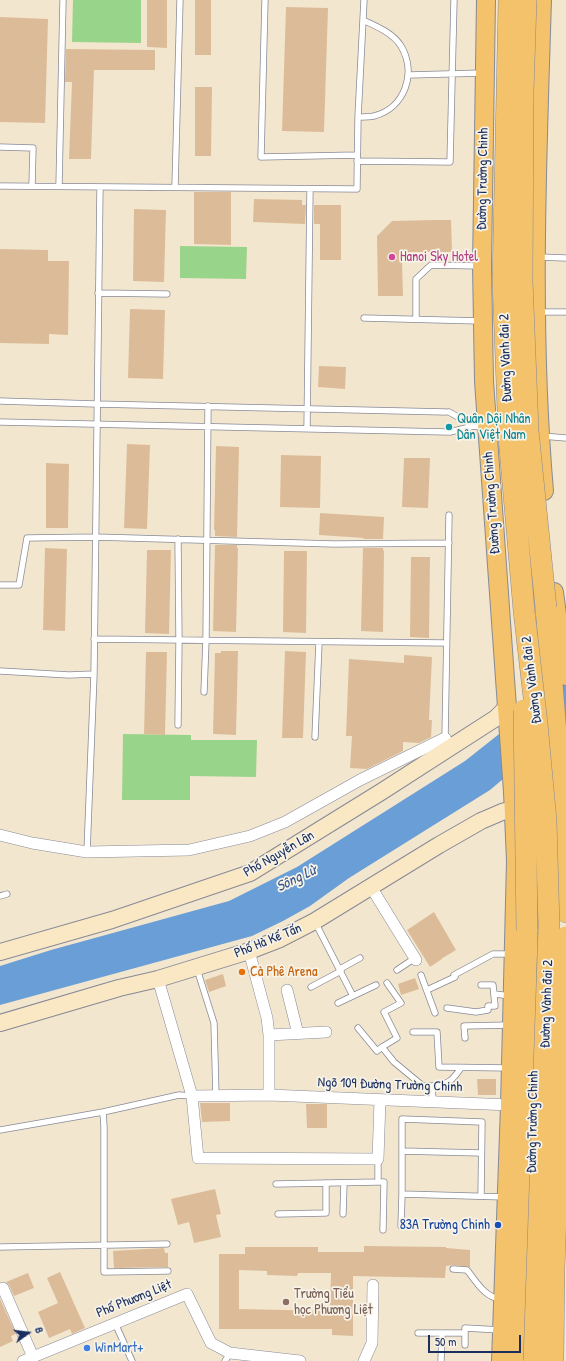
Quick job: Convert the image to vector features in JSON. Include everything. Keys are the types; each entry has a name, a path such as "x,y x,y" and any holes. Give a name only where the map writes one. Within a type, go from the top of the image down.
{"highway":[{"name":"Đường Vành đai 2","path":"509,0 503,280 509,437 524,611 537,724 545,813 549,926 534,1361"},
{"name":"Đường Vành đai 2","path":"526,0 523,92 522,281 528,431 546,608 563,822 566,912"},
{"path":"546,608 562,699 566,754"},
{"path":"518,1361 527,930 524,611"},
{"name":"Đường Vành đai 2","path":"552,1361 566,938"}],"main road":[{"name":"Đường Trường Chinh","path":"486,0 482,266 483,321 480,427 507,707 507,729 516,861 508,1197 501,1361"},
{"path":"542,0 536,258 536,312 540,436 550,554 564,651 566,676"},
{"path":"480,427 540,436"},
{"name":"Đường Trường Chinh","path":"516,861 534,932 534,1045 527,1361"},
{"path":"534,1045 566,1045"}],"street":[{"name":"Phố Nguyễn Lân","path":"0,952 112,920 250,873 381,792 447,743 496,718 507,707"},
{"path":"0,835 32,843 86,852 189,850 250,836 285,822 360,780 447,743"},
{"name":"Phố Hà Kế Tấn","path":"0,1023 119,988 158,979 249,951 280,939 315,922 513,800"},
{"path":"371,887 416,959"},
{"path":"249,951 267,1018 269,1035 269,1095"},
{"path":"158,979 192,1096 198,1158 378,1159 380,1100"},
{"path":"287,990 298,1034"},
{"path":"269,1035 326,1032"},
{"name":"Ngõ 109 Đường Trường Chinh","path":"192,1096 269,1095 510,1104"},
{"path":"364,1361 372,1343 374,1285"},
{"path":"4,1288 36,1358"},
{"name":"Phố Phương Liệt","path":"36,1358 115,1323 187,1294 210,1343 228,1357 300,1361"}],"lane":[{"path":"59,186 63,0"},
{"path":"175,188 180,0"},
{"path":"266,0 262,157 357,158 450,162 454,0"},
{"path":"0,186 357,190 358,117 364,0"},
{"path":"358,117 374,116 387,110 398,101 404,90 409,74 406,58 401,46 392,36 363,20"},
{"path":"409,74 485,74"},
{"path":"0,147 33,148 32,186"},
{"path":"86,852 94,674 96,404 100,187"},
{"path":"307,429 310,189"},
{"path":"536,258 566,258"},
{"path":"416,319 416,279 431,265 482,266"},
{"path":"98,293 167,294"},
{"path":"536,312 566,312"},
{"path":"364,318 483,321"},
{"path":"0,401 448,412 480,427"},
{"path":"204,692 206,640 208,406"},
{"path":"0,422 449,432 480,427"},
{"path":"540,436 566,438"},
{"path":"447,743 446,643 449,515"},
{"path":"0,585 19,585 27,538 95,537 334,544 448,543"},
{"path":"178,539 180,640 178,725"},
{"path":"94,639 446,643"},
{"path":"315,737 319,642"},
{"path":"0,671 94,674"},
{"path":"0,896 7,894"},
{"path":"315,922 353,996"},
{"path":"427,990 455,978 454,975 493,954 514,954"},
{"path":"311,987 360,958"},
{"path":"397,970 416,959"},
{"path":"196,967 214,1023 216,1096"},
{"path":"421,975 435,1013"},
{"path":"358,1028 377,1051 397,1038 384,1012 401,1003 387,983"},
{"path":"338,1003 376,985"},
{"path":"447,1008 476,1012 488,1010 488,1006 495,1006 493,985 481,985"},
{"path":"494,994 513,996"},
{"path":"465,1038 464,1026 513,1025"},
{"path":"413,1032 437,1032 439,1067 511,1068"},
{"path":"382,1047 394,1062 423,1086 441,1085 452,1080 461,1068"},
{"path":"432,1086 433,1101"},
{"path":"0,1130 103,1112 179,1095 192,1096"},
{"path":"103,1112 104,1272 168,1271"},
{"path":"401,1226 402,1119 482,1122 481,1196"},
{"path":"402,1151 481,1153"},
{"path":"378,1159 378,1182"},
{"path":"276,1184 384,1182 383,1230"},
{"path":"278,1214 326,1213 326,1183"},
{"path":"343,1214 344,1183"},
{"path":"402,1194 508,1197"},
{"path":"0,1247 167,1244"},
{"path":"453,1269 467,1270 484,1292 495,1298 504,1299"},
{"path":"115,1323 132,1361"},
{"path":"465,1345 465,1328 503,1330"},
{"path":"418,1333 465,1333"},
{"path":"441,1361 442,1333"}],"green space":[{"path":"73,0 141,0 141,43 72,42"},
{"path":"180,246 247,247 246,279 180,278"},
{"path":"123,734 191,735 191,740 257,740 256,777 190,776 190,800 122,800"}],"water":[{"name":"Sông Lừ","path":"566,681 566,726 490,790 349,878 310,906 252,936 0,1005 0,966 51,950 229,901 297,867 465,761"}],"building":[{"path":"147,0 167,0 167,48 147,47"},
{"path":"195,0 211,0 211,55 195,55"},
{"path":"286,7 328,8 324,132 282,131"},
{"path":"0,17 48,19 45,123 0,122"},
{"path":"66,49 155,50 155,70 94,70 91,159 69,159 72,82 65,82"},
{"path":"195,87 212,87 211,156 195,156"},
{"path":"194,192 231,192 231,245 194,244"},
{"path":"254,199 302,200 302,205 306,205 305,224 253,222"},
{"path":"314,205 341,205 341,260 320,260 320,224 314,224"},
{"path":"134,209 166,210 164,282 133,281"},
{"name":"Hanoi Sky Hotel","path":"451,220 452,252 410,252 402,262 403,296 378,296 377,236 392,221"},
{"path":"0,249 48,250 48,261 69,261 68,335 49,334 49,344 0,343"},
{"path":"130,309 165,310 163,379 128,378"},
{"path":"319,366 346,367 345,389 318,387"},
{"path":"127,444 150,445 147,529 124,528"},
{"path":"216,446 239,447 237,537 215,536"},
{"path":"281,455 321,456 320,508 280,507"},
{"path":"404,458 430,458 428,508 402,507"},
{"path":"46,463 69,464 68,528 46,528"},
{"path":"320,513 384,517 383,539 363,539 364,538 319,535"},
{"path":"215,545 237,545 238,548 236,632 213,631"},
{"path":"45,548 67,549 65,631 43,630"},
{"path":"363,548 383,548 384,551 383,632 361,631"},
{"path":"147,550 171,550 169,634 145,633"},
{"path":"284,551 307,551 306,633 283,632"},
{"path":"411,557 430,557 429,638 410,637"},
{"path":"221,651 238,651 236,735 213,734 215,653 221,653"},
{"path":"285,651 306,652 303,738 282,738"},
{"path":"146,652 167,652 165,735 144,734"},
{"path":"404,655 432,657 429,720 432,720 431,737 419,743 403,742 403,751 367,769 350,768 352,736 346,736 349,659 404,663"},
{"path":"434,912 456,950 430,967 407,930"},
{"path":"223,974 226,986 209,992 205,980"},
{"path":"415,978 419,989 401,995 398,984"},
{"path":"477,1079 496,1079 496,1095 478,1095"},
{"path":"200,1103 230,1103 230,1121 202,1122"},
{"path":"306,1104 327,1104 327,1128 307,1128"},
{"path":"215,1189 221,1214 216,1215 221,1237 194,1243 189,1222 178,1225 171,1199"},
{"path":"364,1246 446,1247 470,1250 470,1267 453,1265 446,1266 445,1278 353,1276 353,1336 332,1335 332,1329 219,1329 219,1254 245,1254 245,1247 318,1247 318,1252 364,1252","holes":["239,1270 267,1271 267,1275 297,1276 298,1273 331,1273 330,1311 239,1309"]},
{"path":"164,1248 165,1253 168,1253 168,1267 114,1268 113,1251"},
{"path":"60,1272 85,1328 72,1334 70,1329 49,1338 38,1312 58,1303 47,1278"},
{"path":"28,1273 34,1288 14,1296 6,1282"},
{"path":"0,1299 16,1334 11,1336 13,1341 0,1347"}],"place":[{"name":"Hanoi Sky Hotel","path":"392,257"},
{"name":"Quân Dội Nhân Dân Việt Nam","path":"449,427"},
{"name":"Cà Phê Arena","path":"242,972"},
{"name":"83A Trường Chinh","path":"498,1225"},
{"name":"Trường Tiểu học Phương Liệt","path":"286,1302"},
{"name":"WinMart+","path":"87,1348"}]}
